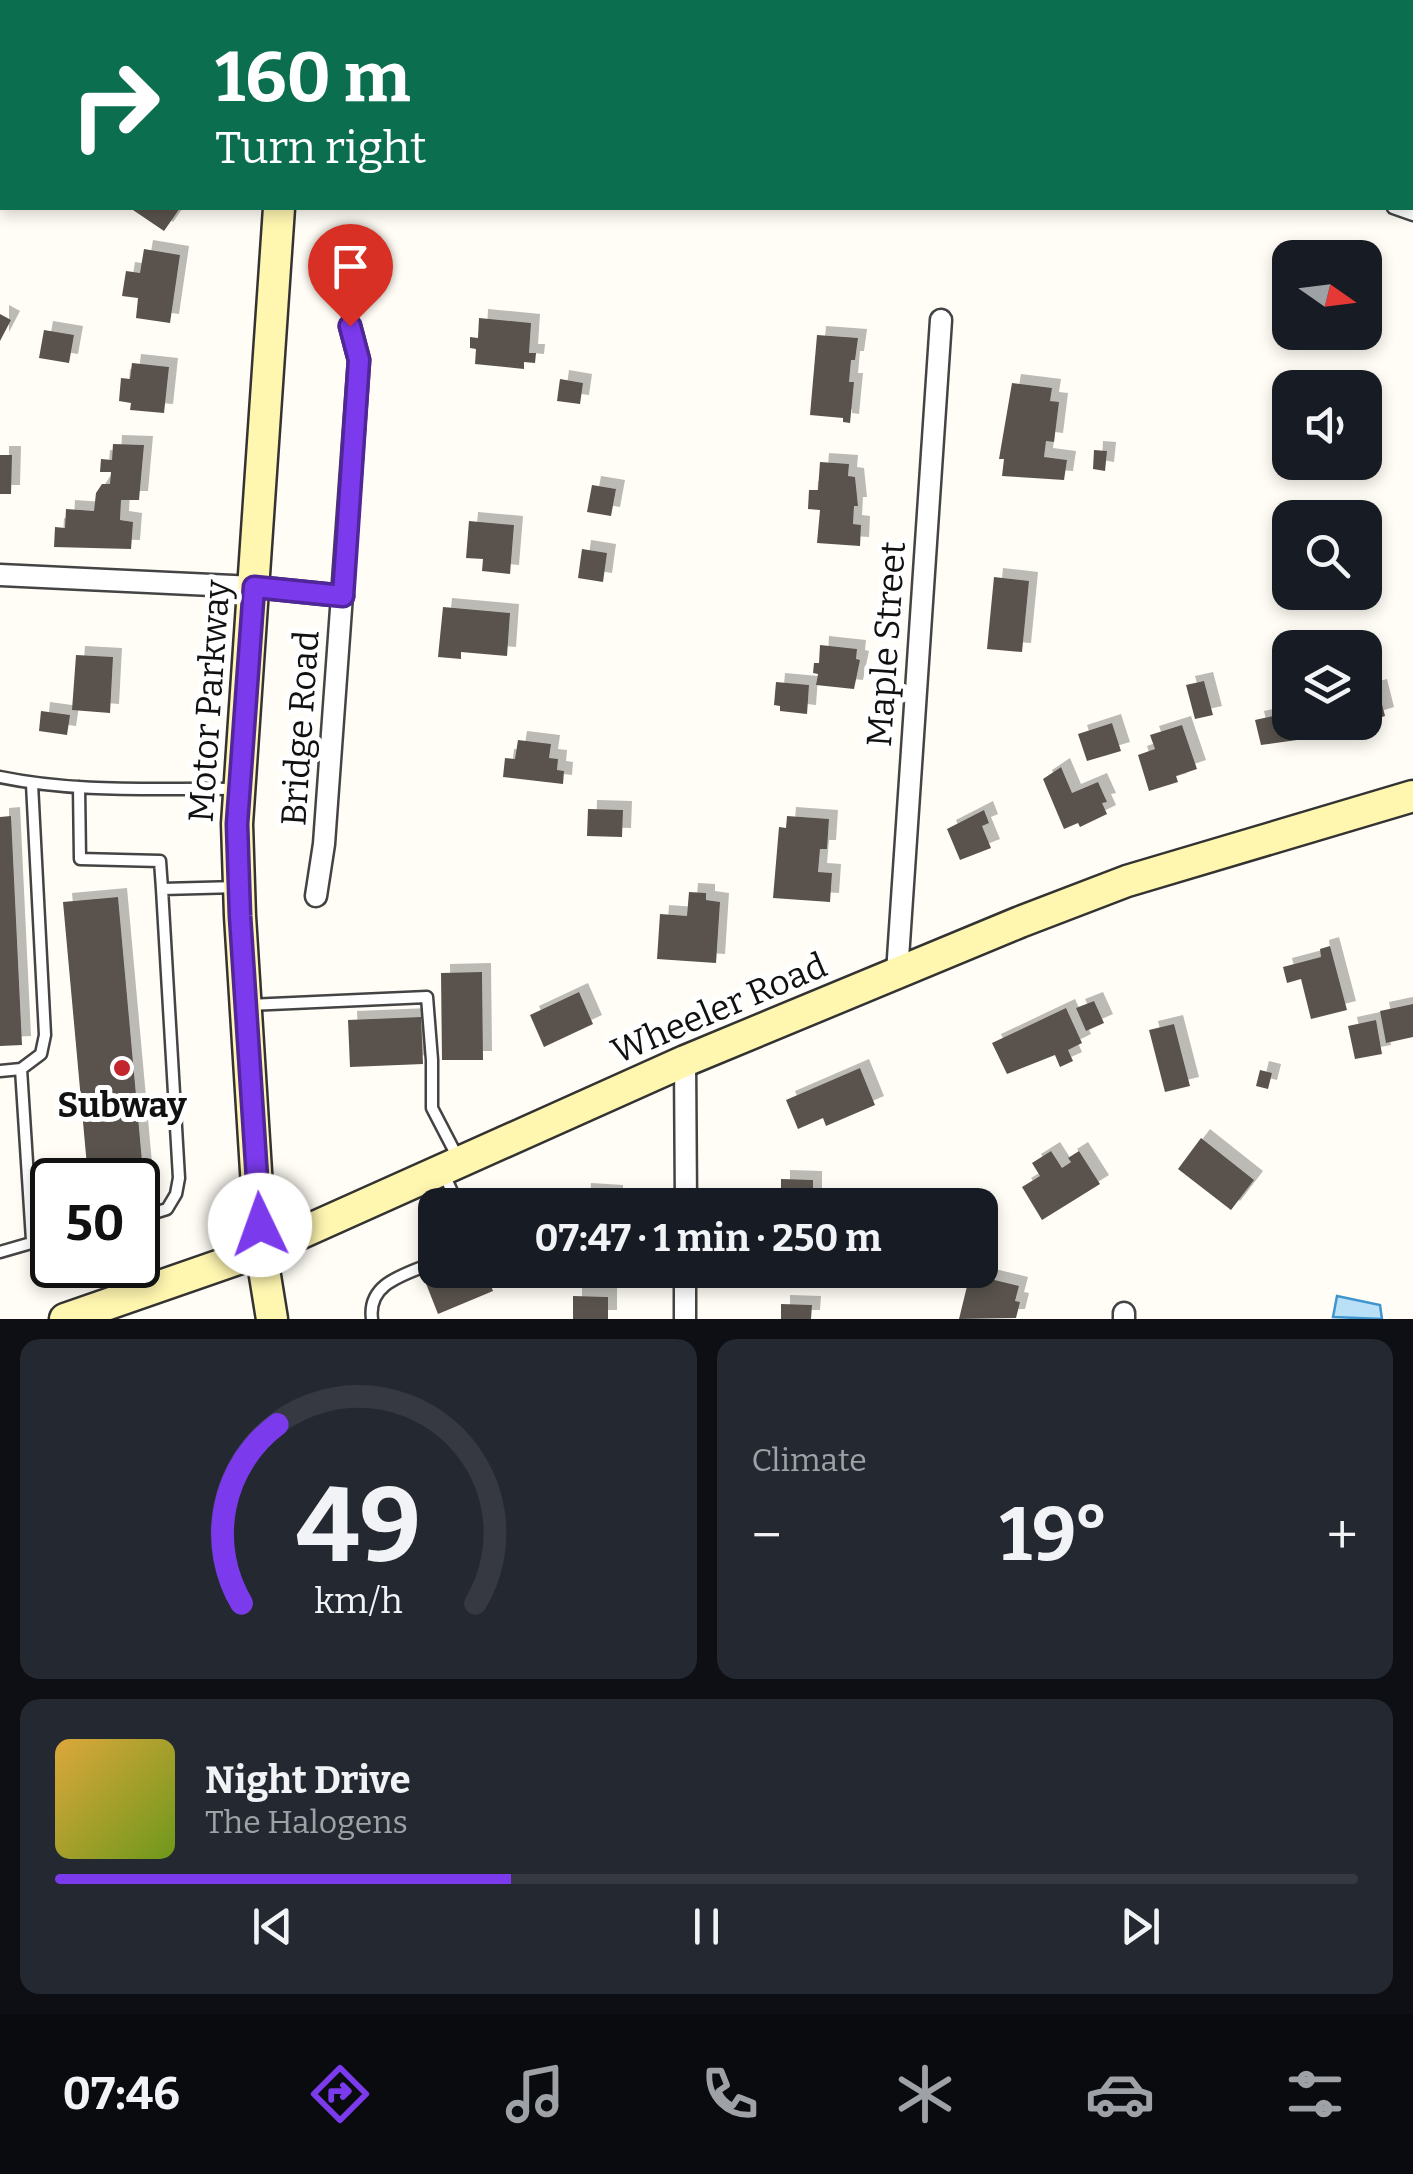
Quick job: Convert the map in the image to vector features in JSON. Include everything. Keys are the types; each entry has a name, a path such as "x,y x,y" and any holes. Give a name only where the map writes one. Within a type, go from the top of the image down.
{"main road":[{"name":"Motor Parkway","path":"272,1319 262,1251 239,886 240,789 279,210"},
{"name":"Wheeler Road","path":"69,1318 262,1251 685,1061 1127,882 1413,796"}],"street":[{"name":"Maple Street","path":"896,973 940,320"},
{"name":"Bridge Road","path":"316,896 324,844 359,360 350,326"},
{"path":"0,575 254,587 343,596"},
{"path":"685,1061 686,1188"},
{"path":"685,1288 685,1319"}],"lane":[{"path":"0,777 79,787 240,789"},
{"path":"0,1071 21,1069 41,1054 45,1034 32,784"},
{"path":"79,787 80,859 160,861 179,1178 168,1209 160,1211"},
{"path":"162,888 239,886"},
{"path":"246,1005 427,997 432,1108 455,1188"},
{"path":"21,1069 30,1209"},
{"path":"0,1252 30,1241"},
{"path":"372,1313 372,1298 381,1286 418,1270"},
{"path":"122,1288 124,1298"}],"water":[{"path":"1337,1296 1380,1305 1382,1319 1333,1317"}],"building":[{"path":"133,210 179,210 164,231"},
{"path":"144,249 180,255 170,323 136,318 138,298 122,296 126,271 140,273"},
{"path":"0,314 11,320 0,341"},
{"path":"479,318 531,323 529,353 536,353 535,363 524,362 524,369 475,364 476,349 470,348 470,337 478,338"},
{"path":"44,330 74,335 69,363 39,358"},
{"path":"817,335 858,338 855,360 851,360 849,382 854,382 850,423 843,422 843,418 810,415"},
{"path":"132,363 169,367 164,413 130,410 131,403 119,401 121,378 130,379"},
{"path":"560,379 583,383 580,404 557,401"},
{"path":"1012,383 1052,388 1050,401 1059,402 1054,442 1046,441 1044,457 1067,460 1064,480 1002,476 1004,459 999,459"},
{"path":"113,444 144,445 139,500 121,500 120,520 133,522 131,549 54,547 55,527 65,528 66,509 94,511 96,493 102,484 110,484 111,472 100,472 101,459 112,460"},
{"path":"1094,450 1107,451 1105,471 1093,469"},
{"path":"0,455 12,455 11,494 0,494"},
{"path":"820,462 849,464 848,476 855,477 858,506 854,506 853,524 861,525 860,546 817,543 820,510 808,509 809,490 818,490"},
{"path":"592,485 616,489 611,516 587,512"},
{"path":"469,521 514,525 510,574 482,571 483,559 466,558"},
{"path":"582,549 607,553 603,582 578,578"},
{"path":"994,577 1029,581 1022,652 987,649"},
{"path":"443,607 510,613 507,656 461,652 461,659 438,657"},
{"path":"820,645 857,649 856,659 860,660 854,689 816,685 814,663 819,663"},
{"path":"76,655 113,657 110,713 72,710"},
{"path":"1204,681 1213,715 1195,719 1186,685"},
{"path":"776,682 809,685 807,714 780,711 780,706 774,705"},
{"path":"41,711 70,715 67,735 39,731"},
{"path":"1272,716 1272,740 1297,740 1261,745 1255,720"},
{"path":"1112,723 1121,751 1087,761 1078,734"},
{"path":"1182,725 1197,769 1176,776 1178,782 1149,791 1138,755 1155,749 1150,735"},
{"path":"518,740 551,744 549,758 558,759 557,770 564,771 563,784 503,777 505,758 515,759"},
{"path":"1061,767 1072,793 1098,782 1107,802 1102,803 1107,814 1080,827 1078,823 1064,829 1043,779"},
{"path":"588,809 623,810 622,837 587,836"},
{"path":"984,810 989,823 982,826 991,848 960,860 947,829"},
{"path":"11,816 22,1045 0,1046 0,817"},
{"path":"787,816 829,819 827,849 820,849 818,872 832,873 830,902 773,898 779,827 786,828"},
{"path":"689,892 706,893 706,900 720,902 716,963 657,959 660,914 687,916"},
{"path":"118,897 142,1158 86,1158 63,902"},
{"path":"1330,946 1347,1010 1311,1019 1301,979 1287,983 1283,967 1321,957 1320,949"},
{"path":"482,972 483,1060 442,1060 441,973"},
{"path":"579,992 593,1024 544,1047 530,1015"},
{"path":"1094,1001 1104,1023 1086,1031 1076,1008"},
{"path":"1413,1004 1413,1037 1386,1043 1380,1011"},
{"path":"1066,1008 1082,1043 1068,1050 1073,1061 1060,1067 1055,1055 1007,1074 992,1043"},
{"path":"421,1017 423,1064 350,1067 348,1020"},
{"path":"1376,1020 1382,1054 1355,1059 1348,1026"},
{"path":"1174,1024 1190,1086 1165,1092 1149,1030"},
{"path":"860,1068 875,1105 826,1126 823,1118 798,1129 786,1100"},
{"path":"1260,1070 1272,1073 1268,1089 1256,1086"},
{"path":"1201,1138 1254,1180 1231,1210 1178,1169"},
{"path":"1051,1151 1062,1168 1079,1151 1100,1184 1042,1220 1022,1187 1040,1176 1032,1163"},
{"path":"781,1179 813,1180 813,1188 781,1188"},
{"path":"998,1281 1019,1286 1016,1318 959,1319 967,1288 998,1288"},
{"path":"428,1288 492,1288 493,1291 438,1314"},
{"path":"573,1296 608,1297 608,1319 573,1319"},
{"path":"781,1304 812,1305 811,1319 781,1319"}],"place":[{"name":"Subway","path":"122,1068"}],"route":[{"path":"260,1225 237,824 254,587 343,596 359,360 350,326"}]}
